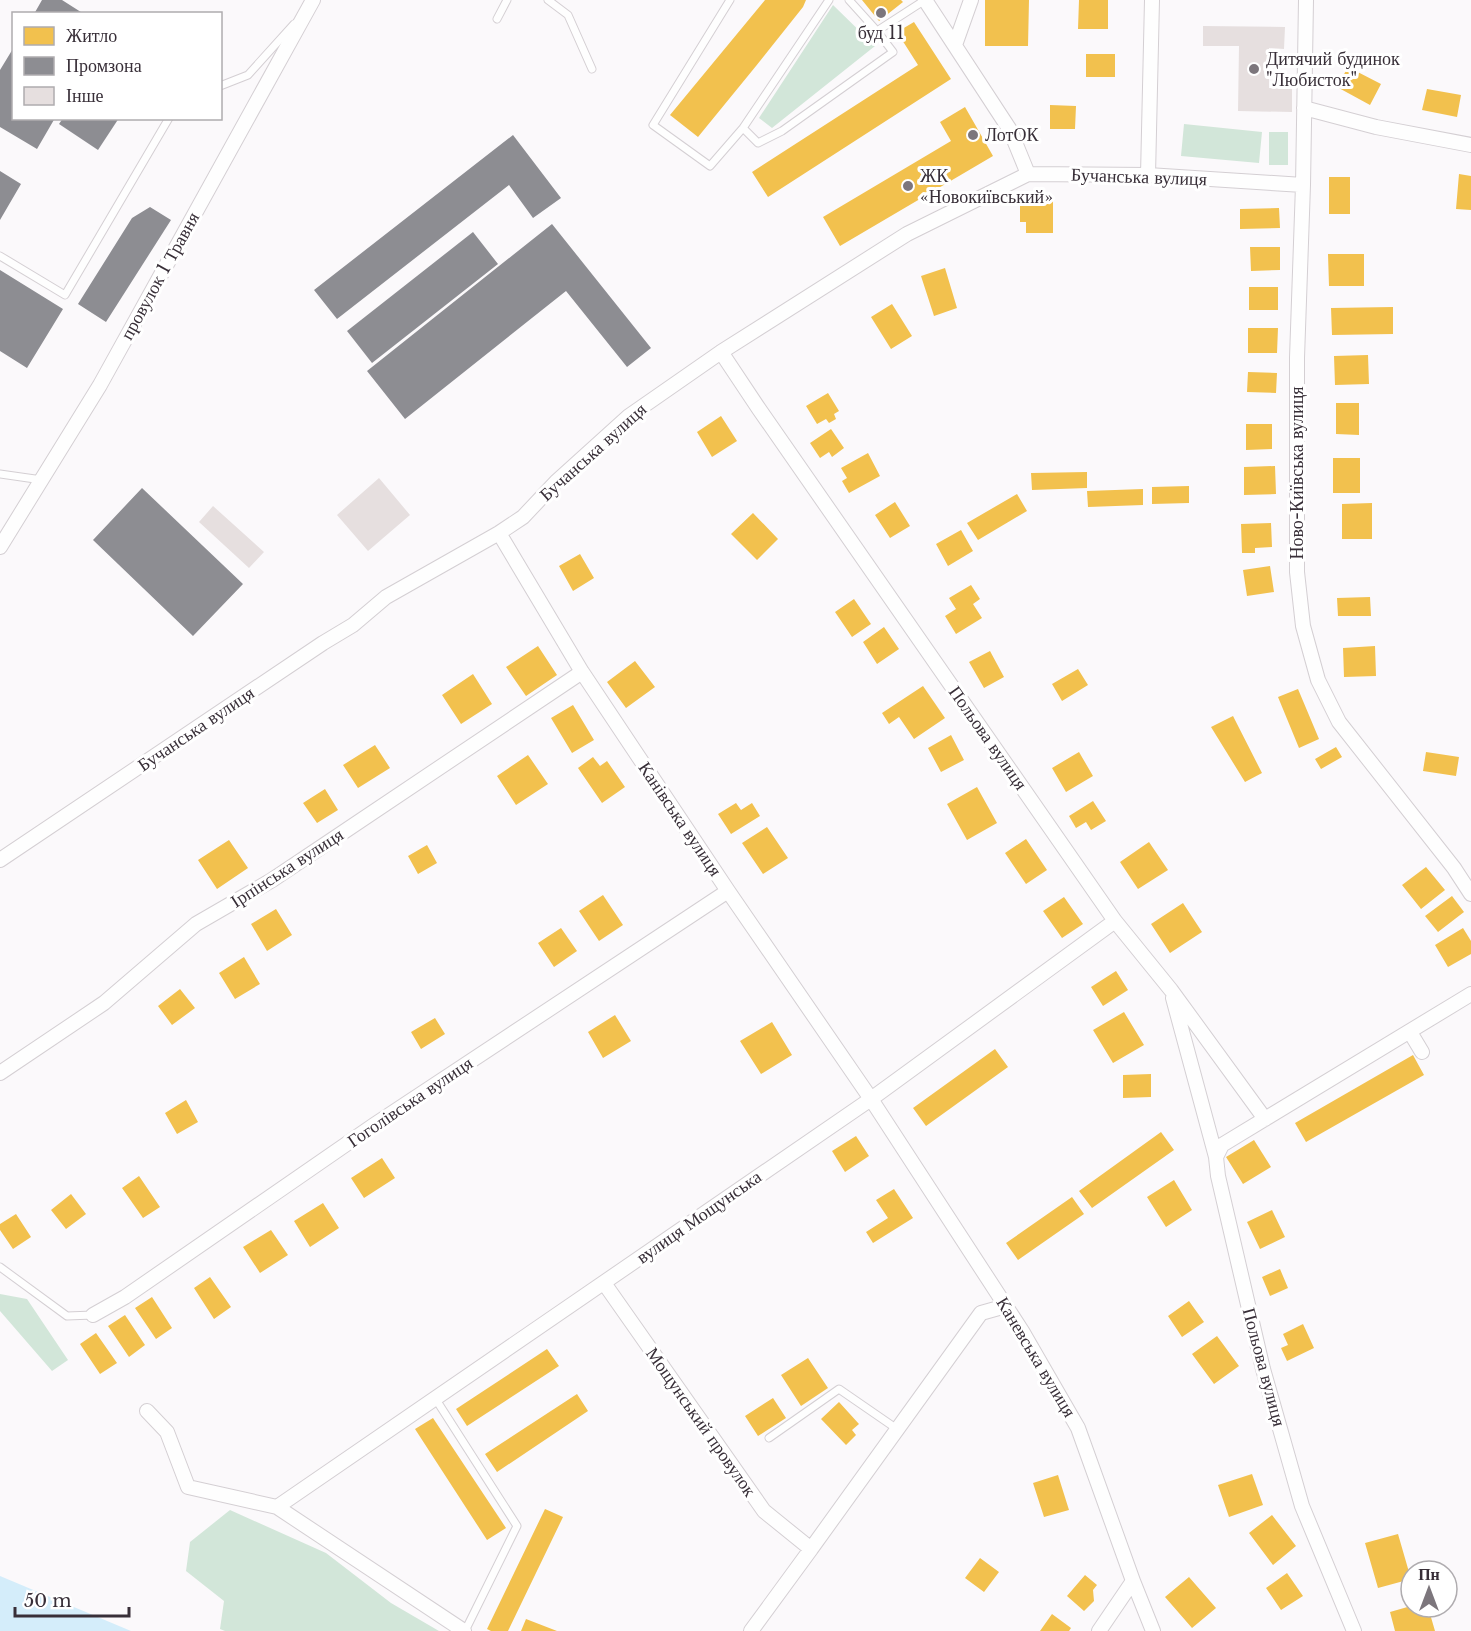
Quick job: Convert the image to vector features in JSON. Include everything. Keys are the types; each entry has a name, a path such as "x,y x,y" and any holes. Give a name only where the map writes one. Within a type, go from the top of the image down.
{"street":[{"path":"925,0 1010,130 1028,174"},
{"path":"955,45 971,0"},
{"path":"1148,175 1152,0"},
{"name":"Ново-Київська вулиця","path":"1306,0 1297,370 1297,572 1303,626 1318,680 1339,722 1454,868 1471,894"},
{"name":"провулок 1 Травня","path":"0,547 100,385 309,5"},
{"path":"1304,108 1376,127 1471,145"},
{"name":"Бучанська вулиця","path":"0,860 353,625 386,597 523,517 556,482 629,416 721,352 907,234 1028,174 1148,175 1303,185"},
{"name":"Польова вулиця","path":"721,352 765,419 1115,921 1171,990 1265,1119"},
{"name":"Канівська вулиця","path":"499,533 582,672 728,891 871,1099"},
{"name":"Ірпінська вулиця","path":"0,1072 104,1003 196,924 272,880 582,672"},
{"name":"Гоголівська вулиця","path":"93,1315 125,1297 374,1125 728,891"},
{"name":"вулиця Мощунська","path":"277,1507 871,1099 1115,921"},
{"name":"Польова вулиця","path":"1171,990 1216,1157 1218,1176 1263,1369 1302,1506 1354,1631"},
{"path":"1216,1157 1222,1145 1471,994"},
{"path":"1410,1032 1422,1053"},
{"name":"Каневська вулиця","path":"871,1099 1022,1331 1078,1428 1153,1631"},
{"name":"Мощунський провулок","path":"604,1283 764,1511 811,1549"},
{"path":"751,1631 981,1313 1006,1306"},
{"path":"147,1411 167,1431 188,1487 277,1507 465,1631"},
{"path":"1099,1631 1133,1581"}],"lane":[{"path":"497,19 507,0"},
{"path":"548,0 568,15 592,69"},
{"path":"730,0 653,125 710,166 743,129 829,0"},
{"path":"743,129 758,143 782,131 893,51 849,0"},
{"path":"877,31 925,0"},
{"path":"222,85 248,75 309,5"},
{"path":"0,256 65,295 168,120"},
{"path":"0,474 42,480"},
{"path":"0,1267 67,1316 93,1315"},
{"path":"769,1438 839,1389 897,1429"},
{"path":"435,1398 517,1526 465,1631"}],"green space":[{"path":"833,5 875,46 772,128 759,118"},
{"path":"1184,124 1262,132 1259,163 1181,156"},
{"path":"1269,132 1288,132 1288,165 1269,165"},
{"path":"0,1294 27,1299 68,1360 52,1371 0,1311"},
{"path":"230,1510 326,1553 391,1603 439,1631 225,1631 220,1629 224,1601 186,1571 190,1542"}],"water":[{"path":"0,1576 131,1631 0,1631"}],"building: Житло":[{"path":"765,0 806,0 803,7 698,137 670,115"},
{"name":"буд 11","path":"862,0 901,0 903,2 879,21"},
{"path":"985,0 1029,0 1028,46 985,46"},
{"path":"1079,0 1108,0 1108,29 1078,29"},
{"path":"914,22 951,79 768,197 752,172 918,65 897,32"},
{"path":"1086,54 1115,54 1115,77 1086,77"},
{"path":"1348,67 1381,84 1370,105 1337,87"},
{"path":"1427,89 1461,95 1457,117 1422,110"},
{"path":"1050,105 1076,106 1075,129 1050,129"},
{"name":"ЖК «Новокиївський»","path":"965,107 993,156 840,246 823,217 951,141 940,122"},
{"path":"1459,174 1471,176 1471,210 1456,209"},
{"path":"1329,177 1350,177 1350,214 1329,214"},
{"path":"1020,197 1053,197 1053,233 1026,233 1026,222 1020,222"},
{"path":"1279,208 1280,228 1240,229 1240,209"},
{"path":"1250,247 1280,247 1280,270 1251,271"},
{"path":"1328,254 1364,254 1364,286 1329,286"},
{"path":"945,268 957,308 934,316 921,276"},
{"path":"1249,287 1278,287 1278,310 1249,310"},
{"path":"892,304 912,336 891,349 871,317"},
{"path":"1393,307 1393,334 1332,335 1331,308"},
{"path":"1248,328 1278,328 1277,353 1248,353"},
{"path":"1368,355 1369,384 1335,385 1334,356"},
{"path":"1248,372 1277,373 1276,393 1247,392"},
{"path":"828,393 839,411 834,414 836,419 829,423 826,419 817,424 806,406"},
{"path":"1336,403 1359,403 1359,435 1336,434"},
{"path":"721,416 737,441 712,457 697,432"},
{"path":"1246,424 1272,424 1272,449 1246,450"},
{"path":"831,429 844,448 832,457 829,452 820,458 810,443"},
{"path":"868,453 880,476 849,493 842,481 847,478 841,468"},
{"path":"1333,458 1360,458 1360,493 1333,493"},
{"path":"1275,466 1276,494 1244,495 1244,467"},
{"path":"1087,472 1087,488 1032,490 1031,473"},
{"path":"1189,486 1189,503 1152,504 1152,487"},
{"path":"1143,489 1143,505 1088,507 1087,491"},
{"path":"1017,494 1027,511 978,540 967,523"},
{"path":"895,502 910,526 890,538 875,515"},
{"path":"1372,503 1372,539 1342,539 1342,504"},
{"path":"753,513 778,539 757,560 731,534"},
{"path":"1271,523 1272,547 1255,548 1255,553 1242,553 1241,524"},
{"path":"961,530 973,551 948,566 936,544"},
{"path":"580,554 594,578 573,591 559,566"},
{"path":"1270,566 1274,592 1247,596 1243,570"},
{"path":"971,585 980,599 973,604 982,618 956,634 945,616 956,609 949,598"},
{"path":"1370,597 1371,616 1338,616 1337,598"},
{"path":"854,599 871,624 852,637 835,612"},
{"path":"884,627 899,649 877,664 863,642"},
{"path":"538,646 557,675 526,696 506,667"},
{"path":"1375,646 1376,676 1344,677 1343,648"},
{"path":"990,651 1004,677 984,688 969,662"},
{"path":"635,661 655,687 626,708 607,682"},
{"path":"1078,669 1088,685 1062,701 1052,684"},
{"path":"473,674 492,704 461,724 442,695"},
{"path":"923,686 945,718 914,739 899,717 889,724 882,713"},
{"path":"1298,689 1319,739 1299,748 1278,697"},
{"path":"573,705 594,740 572,753 551,718"},
{"path":"1233,716 1262,773 1245,782 1211,727"},
{"path":"951,735 964,760 941,772 928,748"},
{"path":"375,745 390,768 358,788 343,765"},
{"path":"1336,747 1342,757 1321,769 1315,759"},
{"path":"1079,752 1093,776 1066,792 1052,768"},
{"path":"1426,752 1459,757 1456,776 1423,771"},
{"path":"528,755 548,784 516,805 497,776"},
{"path":"593,757 600,766 607,761 625,787 602,803 578,768"},
{"path":"977,787 997,823 967,840 947,804"},
{"path":"325,789 338,810 317,823 303,803"},
{"path":"1093,801 1106,821 1091,830 1086,822 1076,828 1069,816"},
{"path":"736,803 741,810 752,803 760,816 731,834 718,814"},
{"path":"767,827 788,858 763,874 742,843"},
{"path":"1026,839 1047,870 1026,884 1005,853"},
{"path":"229,840 248,868 217,889 198,860"},
{"path":"1149,842 1168,870 1138,889 1120,862"},
{"path":"427,845 437,863 418,874 408,856"},
{"path":"1426,867 1445,890 1421,909 1402,885"},
{"path":"603,895 623,925 599,941 579,911"},
{"path":"1452,896 1464,912 1438,932 1425,916"},
{"path":"1064,897 1083,924 1062,938 1043,911"},
{"path":"1183,903 1202,932 1170,953 1151,924"},
{"path":"276,909 292,935 267,951 251,924"},
{"path":"561,928 577,951 554,967 538,943"},
{"path":"1463,928 1471,941 1471,954 1448,967 1435,945"},
{"path":"244,957 260,984 235,999 219,973"},
{"path":"1116,971 1128,990 1103,1006 1091,987"},
{"path":"180,989 195,1008 172,1025 158,1006"},
{"path":"1124,1012 1144,1045 1113,1063 1093,1030"},
{"path":"615,1015 631,1041 603,1058 588,1032"},
{"path":"435,1018 445,1034 421,1049 411,1032"},
{"path":"772,1022 792,1055 761,1074 740,1041"},
{"path":"995,1049 1008,1067 926,1126 913,1108"},
{"path":"1413,1055 1424,1075 1306,1142 1295,1123"},
{"path":"1151,1074 1151,1097 1123,1098 1123,1075"},
{"path":"186,1100 198,1122 177,1134 165,1113"},
{"path":"1161,1132 1174,1150 1092,1208 1079,1191"},
{"path":"856,1136 869,1156 845,1172 832,1151"},
{"path":"1254,1140 1271,1167 1243,1184 1226,1157"},
{"path":"382,1158 395,1178 364,1198 351,1178"},
{"path":"139,1176 160,1207 143,1218 122,1188"},
{"path":"1174,1180 1192,1210 1166,1227 1147,1197"},
{"path":"894,1189 913,1218 873,1243 866,1232 888,1218 876,1200"},
{"path":"71,1194 86,1214 66,1229 51,1210"},
{"path":"1072,1197 1084,1214 1018,1260 1006,1243"},
{"path":"323,1203 339,1228 310,1247 294,1221"},
{"path":"1272,1210 1285,1237 1260,1249 1247,1222"},
{"path":"16,1214 31,1237 13,1249 0,1230 0,1224"},
{"path":"271,1230 288,1255 260,1273 243,1247"},
{"path":"1280,1269 1288,1288 1270,1296 1262,1277"},
{"path":"210,1277 231,1307 214,1319 194,1288"},
{"path":"152,1297 172,1328 156,1339 135,1308"},
{"path":"1189,1301 1204,1322 1182,1337 1168,1316"},
{"path":"125,1315 145,1345 129,1357 108,1326"},
{"path":"1303,1324 1314,1348 1287,1361 1281,1348 1288,1345 1283,1334"},
{"path":"96,1333 117,1363 100,1374 80,1344"},
{"path":"1217,1336 1239,1366 1214,1384 1192,1354"},
{"path":"547,1349 559,1366 467,1426 456,1409"},
{"path":"808,1358 828,1388 801,1406 781,1375"},
{"path":"577,1394 588,1411 497,1472 485,1454"},
{"path":"773,1398 786,1418 758,1436 745,1416"},
{"path":"839,1402 859,1424 852,1430 856,1435 846,1445 821,1419"},
{"path":"433,1418 506,1528 487,1540 415,1429"},
{"path":"1252,1474 1263,1505 1229,1517 1218,1485"},
{"path":"1058,1475 1069,1510 1044,1517 1033,1483"},
{"path":"545,1509 563,1517 508,1631 491,1631 487,1629"},
{"path":"1272,1515 1296,1546 1273,1565 1249,1533"},
{"path":"1398,1534 1405,1559 1399,1559 1399,1582 1378,1588 1365,1543"},
{"path":"980,1558 999,1572 984,1592 965,1578"},
{"path":"1287,1573 1303,1596 1281,1610 1266,1588"},
{"path":"1085,1575 1097,1585 1093,1590 1094,1601 1084,1611 1067,1596"},
{"path":"1189,1577 1216,1608 1192,1628 1165,1597"},
{"path":"1399,1609 1399,1619 1432,1619 1435,1631 1395,1631 1390,1612"},
{"path":"1052,1614 1071,1628 1069,1631 1040,1631"},
{"path":"526,1619 557,1631 521,1631"}],"building: Промзона":[{"path":"42,0 62,0 81,12 35,12"},
{"path":"12,50 12,120 54,120 37,149 0,127 0,70"},
{"path":"62,120 118,120 98,150 59,124"},
{"path":"513,135 561,198 533,218 509,185 337,319 314,290"},
{"path":"0,171 21,184 0,220"},
{"path":"150,207 171,220 106,322 78,304 132,218"},
{"path":"552,224 651,348 627,367 566,291 405,419 367,371"},
{"path":"473,232 498,264 372,363 347,331"},
{"path":"0,270 63,309 27,368 0,351"},
{"path":"142,488 243,584 193,636 93,540"}],"building: Інше":[{"name":"Дитячий будинок \"Любисток\"","path":"1203,26 1285,27 1284,49 1269,48 1269,88 1292,89 1292,112 1238,111 1239,46 1203,46"},
{"path":"379,478 410,515 368,551 337,515"},
{"path":"213,506 264,552 249,568 199,522"}],"place":[{"name":"буд 11","path":"881,13"},
{"name":"Дитячий будинок \"Любисток\"","path":"1254,69"},
{"name":"ЛотОК","path":"973,135"},
{"name":"ЖК «Новокиївський»","path":"908,186"}]}
